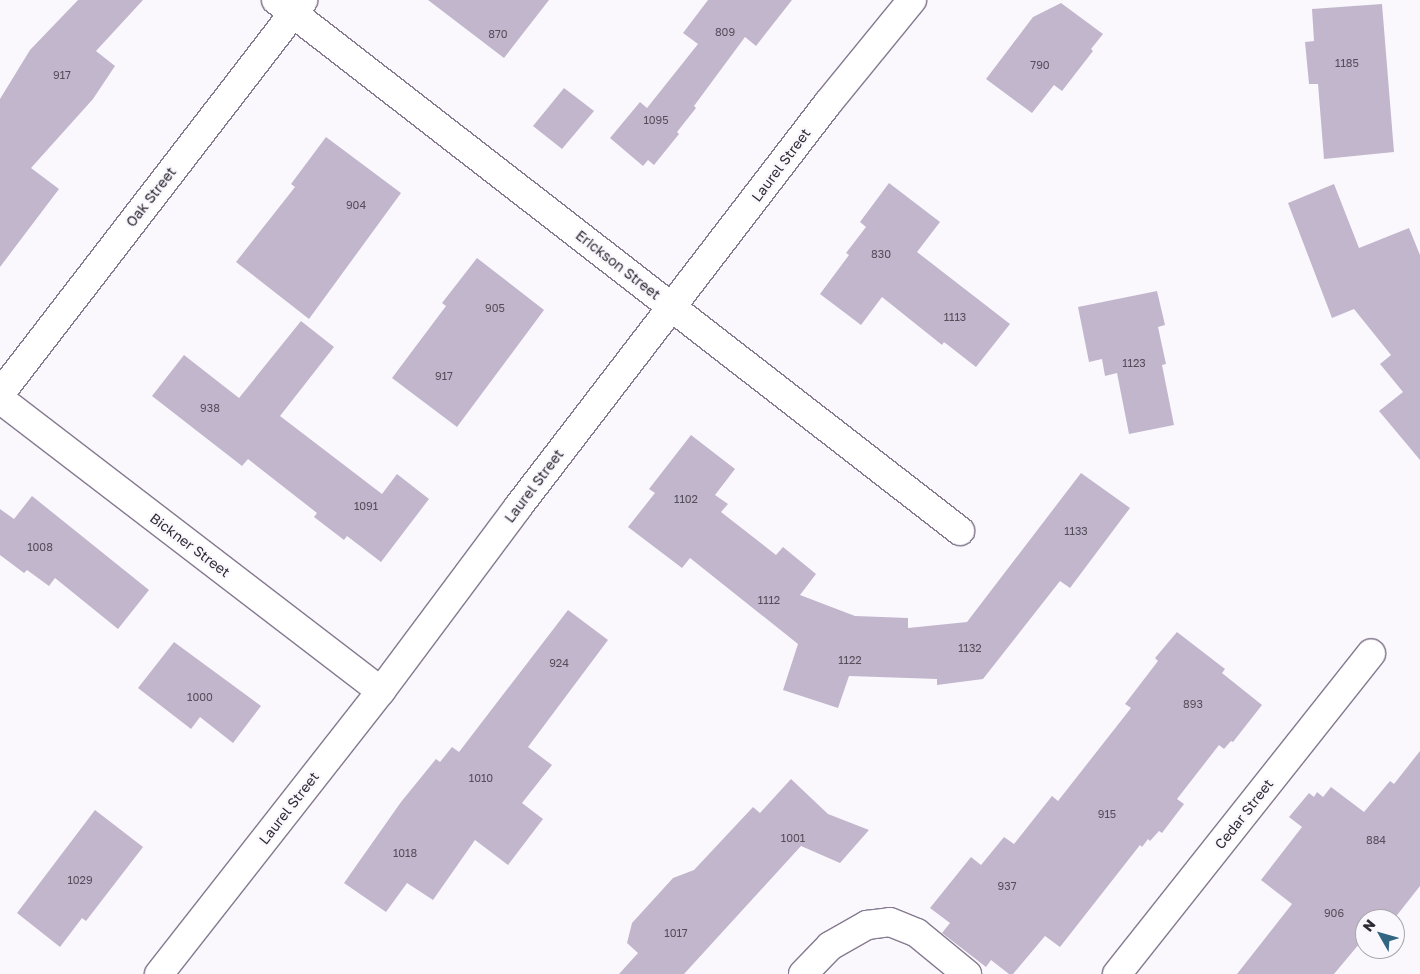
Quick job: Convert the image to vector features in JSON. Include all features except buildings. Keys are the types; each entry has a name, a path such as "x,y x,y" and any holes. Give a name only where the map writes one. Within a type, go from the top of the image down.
{"street":[{"name":"Laurel Street","path":"159,974 380,691 828,103 912,0"},
{"name":"Erickson Street","path":"290,4 672,307 960,532"},
{"name":"Oak Street","path":"0,394 290,4"},
{"name":"Bickner Street","path":"0,399 380,691"},
{"name":"Cedar Street","path":"1117,974 1371,654"},
{"path":"803,974 830,946 867,925 890,922 917,933 967,974"}]}
